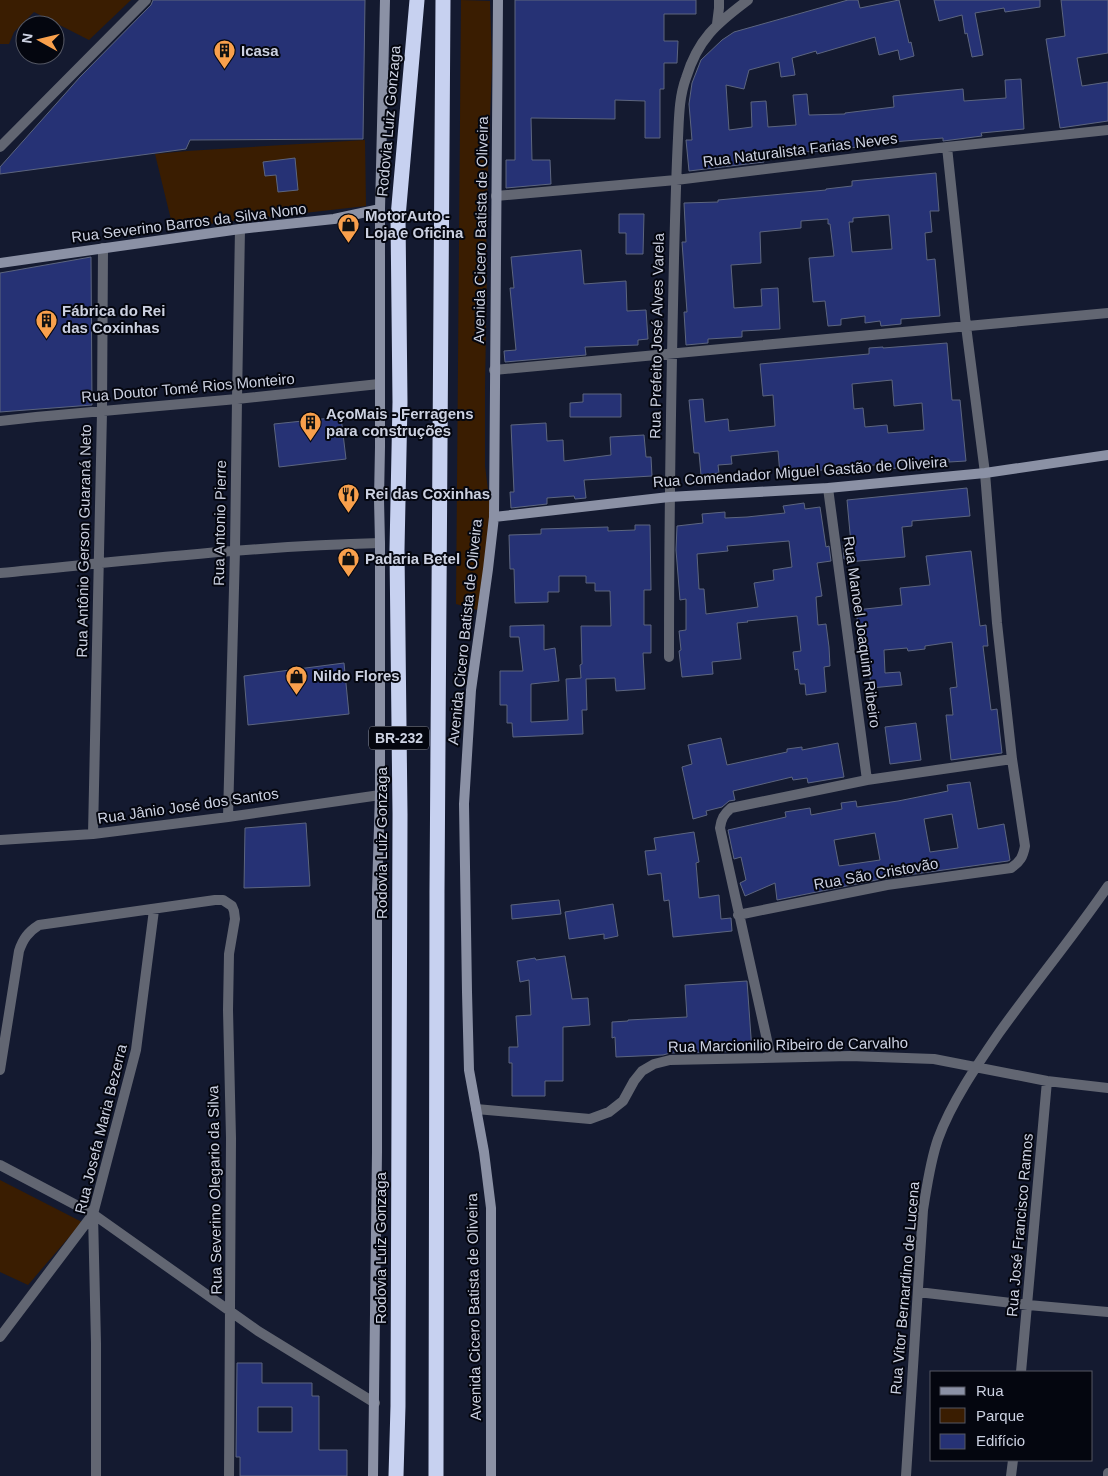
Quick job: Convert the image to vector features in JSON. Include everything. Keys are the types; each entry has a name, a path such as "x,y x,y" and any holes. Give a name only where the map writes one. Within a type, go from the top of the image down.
{"highway":[{"name":"Rodovia Luiz Gonzaga","path":"396,1476 398,1406 400,853 397,550 400,402 398,217 417,0"},
{"name":"BR-232","path":"436,1476 442,0"}],"main road":[{"path":"373,1476 377,1152 377,890 380,795 380,209 385,0"},
{"name":"Avenida Cicero Batista de Oliveira","path":"491,1476 491,1208 484,1152 469,1070 464,804 471,690 494,517 498,0"},
{"name":"Rua Severino Barros da Silva Nono","path":"0,263 240,229 334,219 380,209"},
{"name":"Rua Comendador Miguel Gastão de Oliveira","path":"494,517 669,496 828,488 985,473 1108,455"}],"street":[{"path":"0,147 146,0"},
{"path":"716,24 719,8 718,0"},
{"name":"Rua Prefeito José Alves Varela","path":"669,657 669,496 676,180 680,104 692,59 704,40 716,24 748,0"},
{"name":"Rua Naturalista Farias Neves","path":"496,196 676,180 947,147 1108,130"},
{"path":"771,1058 720,828 721,820 725,813 731,808 867,780 1012,759 997,623 985,473 966,326 947,147"},
{"name":"Rua Antonio Pierre","path":"228,817 235,550 240,229"},
{"name":"Rua Antônio Gerson Guaraná Neto","path":"93,834 102,412 103,248"},
{"path":"494,370 1108,313"},
{"name":"Rua Doutor Tomé Rios Monteiro","path":"0,421 379,384"},
{"name":"Rua Manoel Joaquim Ribeiro","path":"828,488 867,780"},
{"path":"0,573 235,550 327,544 380,543"},
{"name":"Rua São Cristovão","path":"738,915 887,885 1011,868 1019,863 1025,846 1012,759"},
{"name":"Rua Jânio José dos Santos","path":"0,840 93,834 380,795"},
{"name":"Rua Vitor Bernardino de Lucena","path":"906,1476 923,1210 929,1174 938,1139 975,1066 1053,960 1086,919 1108,886"},
{"name":"Rua Severino Olegario da Silva","path":"154,910 222,900 232,906 234,911 235,919 229,954 228,1010 231,1138 229,1476"},
{"path":"0,1070 19,951 23,940 30,931 39,925 154,910"},
{"name":"Rua Josefa Maria Bezerra","path":"96,1476 96,1343 93,1214 136,1050 154,910"},
{"name":"Rua Marcionilio Ribeiro de Carvalho","path":"476,1109 590,1119 609,1112 623,1101 642,1071 654,1064 670,1060 850,1056 934,1059 1047,1081 1108,1088"},
{"name":"Rua José Francisco Ramos","path":"1021,1371 1047,1081"},
{"path":"0,1165 93,1214 231,1310 258,1331 374,1403"},
{"path":"0,1337 93,1214"},
{"path":"918,1292 1108,1312"},
{"path":"1011,1476 1013,1461"}],"green space":[{"path":"0,0 131,0 89,40 65,28 65,15 40,15 34,12 31,15 15,15 15,31 9,44 0,44"},
{"path":"461,0 490,1 492,64 486,228 485,466 491,513 484,612 456,604"},
{"path":"365,140 366,206 173,228 155,154"},
{"path":"0,1180 82,1222 28,1285 0,1272"}],"building":[{"name":"Icasa","path":"153,0 365,0 363,139 190,140 186,149 0,174 0,167 80,77 151,5"},
{"path":"515,0 696,0 696,14 664,14 664,41 678,41 677,63 664,63 664,89 660,89 660,138 645,138 645,101 615,100 615,119 531,118 532,160 550,160 551,184 506,188 506,160 515,160"},
{"path":"848,0 858,0 860,8 899,0 914,56 900,60 898,50 879,55 875,37 817,54 816,51 792,58 795,75 781,77 779,62 749,70 744,89 726,85 729,130 752,127 751,102 766,101 768,127 796,125 793,95 807,94 809,115 845,114 894,107 893,96 963,89 964,101 1006,98 1005,80 1021,79 1024,129 981,133 982,136 943,141 943,138 879,143 843,149 843,151 789,152 789,155 764,156 764,162 689,171 686,140 692,140 689,104 692,83 701,60 722,40 734,32"},
{"path":"934,0 1040,0 1040,7 1005,12 1004,8 975,13 983,55 972,57 962,15 939,21"},
{"path":"1061,0 1108,0 1108,53 1077,58 1082,86 1108,82 1108,121 1060,128 1046,39 1065,36"},
{"path":"295,158 298,190 278,192 276,175 265,176 263,162"},
{"path":"936,173 939,211 930,211 932,232 925,233 927,260 935,259 940,316 901,319 901,324 881,326 880,321 865,323 865,316 841,319 841,325 828,326 825,301 813,302 809,258 834,256 830,224 828,224 828,219 801,221 801,228 760,232 761,263 731,265 734,308 762,306 761,289 778,288 780,329 742,331 742,337 708,339 708,343 686,345 684,312 687,312 682,242 686,242 684,203 718,202 718,200 826,190 852,186 852,181","holes":["889,215 892,249 852,252 849,222 853,222 853,218"]},
{"path":"619,214 644,214 643,254 626,254 626,233 619,233"},
{"path":"581,250 584,284 626,281 627,311 646,310 648,339 638,340 638,345 585,347 586,355 505,362 504,351 516,350 510,288 514,288 511,257"},
{"name":"Fábrica do Rei das Coxinhas","path":"91,257 92,405 0,412 0,273"},
{"path":"947,343 952,400 960,400 966,461 949,462 949,459 896,463 897,468 876,470 875,465 780,474 778,451 731,456 732,464 718,465 719,473 701,475 699,453 694,453 689,400 703,399 705,422 728,419 729,431 775,426 773,395 763,396 760,364 869,354 869,348","holes":["892,380 894,406 922,403 924,430 888,433 887,425 865,427 863,408 854,409 852,384"]},
{"path":"583,394 621,394 621,417 570,417 570,403 583,402"},
{"name":"AçoMais - Ferragens para construções","path":"341,417 346,459 279,467 274,424"},
{"path":"546,423 547,441 563,440 564,461 611,455 610,437 644,435 646,457 651,457 652,476 584,480 586,498 575,499 574,496 547,498 547,504 511,508 510,492 514,492 511,425"},
{"path":"967,488 970,516 912,521 912,526 902,527 905,557 847,562 844,559 843,545 851,544 847,500"},
{"path":"804,503 805,509 820,507 826,547 829,546 831,561 817,563 822,596 816,597 818,625 826,624 829,647 830,666 824,667 826,692 806,695 805,684 800,684 798,669 795,670 793,652 801,651 797,616 737,623 741,659 712,662 713,674 682,677 679,631 686,630 686,599 680,600 676,550 677,526 703,523 702,514 725,512 725,518 785,513 783,506","holes":["789,541 792,567 773,570 774,580 754,583 758,607 706,614 704,589 699,589 697,554 728,551 727,546"]},
{"path":"635,525 650,525 651,590 644,590 644,625 651,625 651,653 643,653 645,689 616,691 615,678 586,679 587,710 582,710 583,734 513,737 512,723 507,723 507,705 500,705 500,671 523,671 519,637 510,637 510,626 544,625 544,650 555,648 559,681 531,684 531,722 568,720 566,679 581,678 581,626 611,626 610,591 595,591 595,583 586,583 586,576 559,576 559,592 548,592 548,602 515,603 514,569 510,569 509,535 541,534 541,529 608,527 608,531 635,530"},
{"path":"971,551 980,626 986,625 988,646 983,646 991,710 997,709 1002,753 951,760 946,715 953,715 950,688 957,687 952,642 908,651 907,648 884,650 885,673 900,672 902,685 871,688 868,656 862,657 856,610 902,605 900,588 930,585 926,556"},
{"name":"Nildo Flores","path":"344,663 349,714 248,725 244,676"},
{"path":"916,723 921,760 890,764 885,727"},
{"path":"721,738 727,765 787,752 787,749 802,747 802,750 838,743 844,777 808,783 807,778 793,780 792,777 733,791 735,800 729,801 722,807 706,811 707,815 693,819 682,767 692,764 688,745"},
{"path":"970,782 978,829 1004,824 1010,860 886,878 777,900 775,883 745,896 740,883 746,880 741,857 734,859 728,830 786,817 785,812 810,808 811,815 842,809 841,803 856,801 857,807 898,801 948,791 947,785","holes":["952,814 958,848 930,852 924,819","875,833 880,860 839,866 834,840"]},
{"path":"306,823 310,886 244,888 245,828"},
{"path":"694,832 699,862 696,863 699,898 719,895 721,919 731,918 732,931 673,937 669,900 664,901 661,873 648,875 645,851 656,850 654,838"},
{"path":"559,900 561,914 512,919 511,905"},
{"path":"613,904 618,936 604,939 604,934 569,939 565,912"},
{"path":"565,956 572,999 588,998 590,1025 563,1027 563,1081 545,1081 545,1096 512,1096 512,1063 509,1063 509,1047 518,1047 516,1016 531,1015 529,980 520,982 517,961"},
{"path":"747,981 752,1051 670,1053 616,1057 615,1037 612,1038 612,1022 687,1017 685,985"},
{"path":"237,1363 262,1363 262,1383 312,1383 312,1396 319,1396 319,1450 347,1450 347,1476 240,1476 240,1457 236,1457","holes":["258,1407 292,1407 292,1432 258,1432"]}],"place":[{"name":"Icasa","path":"225,70"},
{"name":"MotorAuto - Loja e Oficina","path":"349,244"},
{"name":"Fábrica do Rei das Coxinhas","path":"46,339"},
{"name":"AçoMais - Ferragens para construções","path":"310,442"},
{"name":"Rei das Coxinhas","path":"349,513"},
{"name":"Padaria Betel","path":"349,578"},
{"name":"Nildo Flores","path":"297,695"}]}
